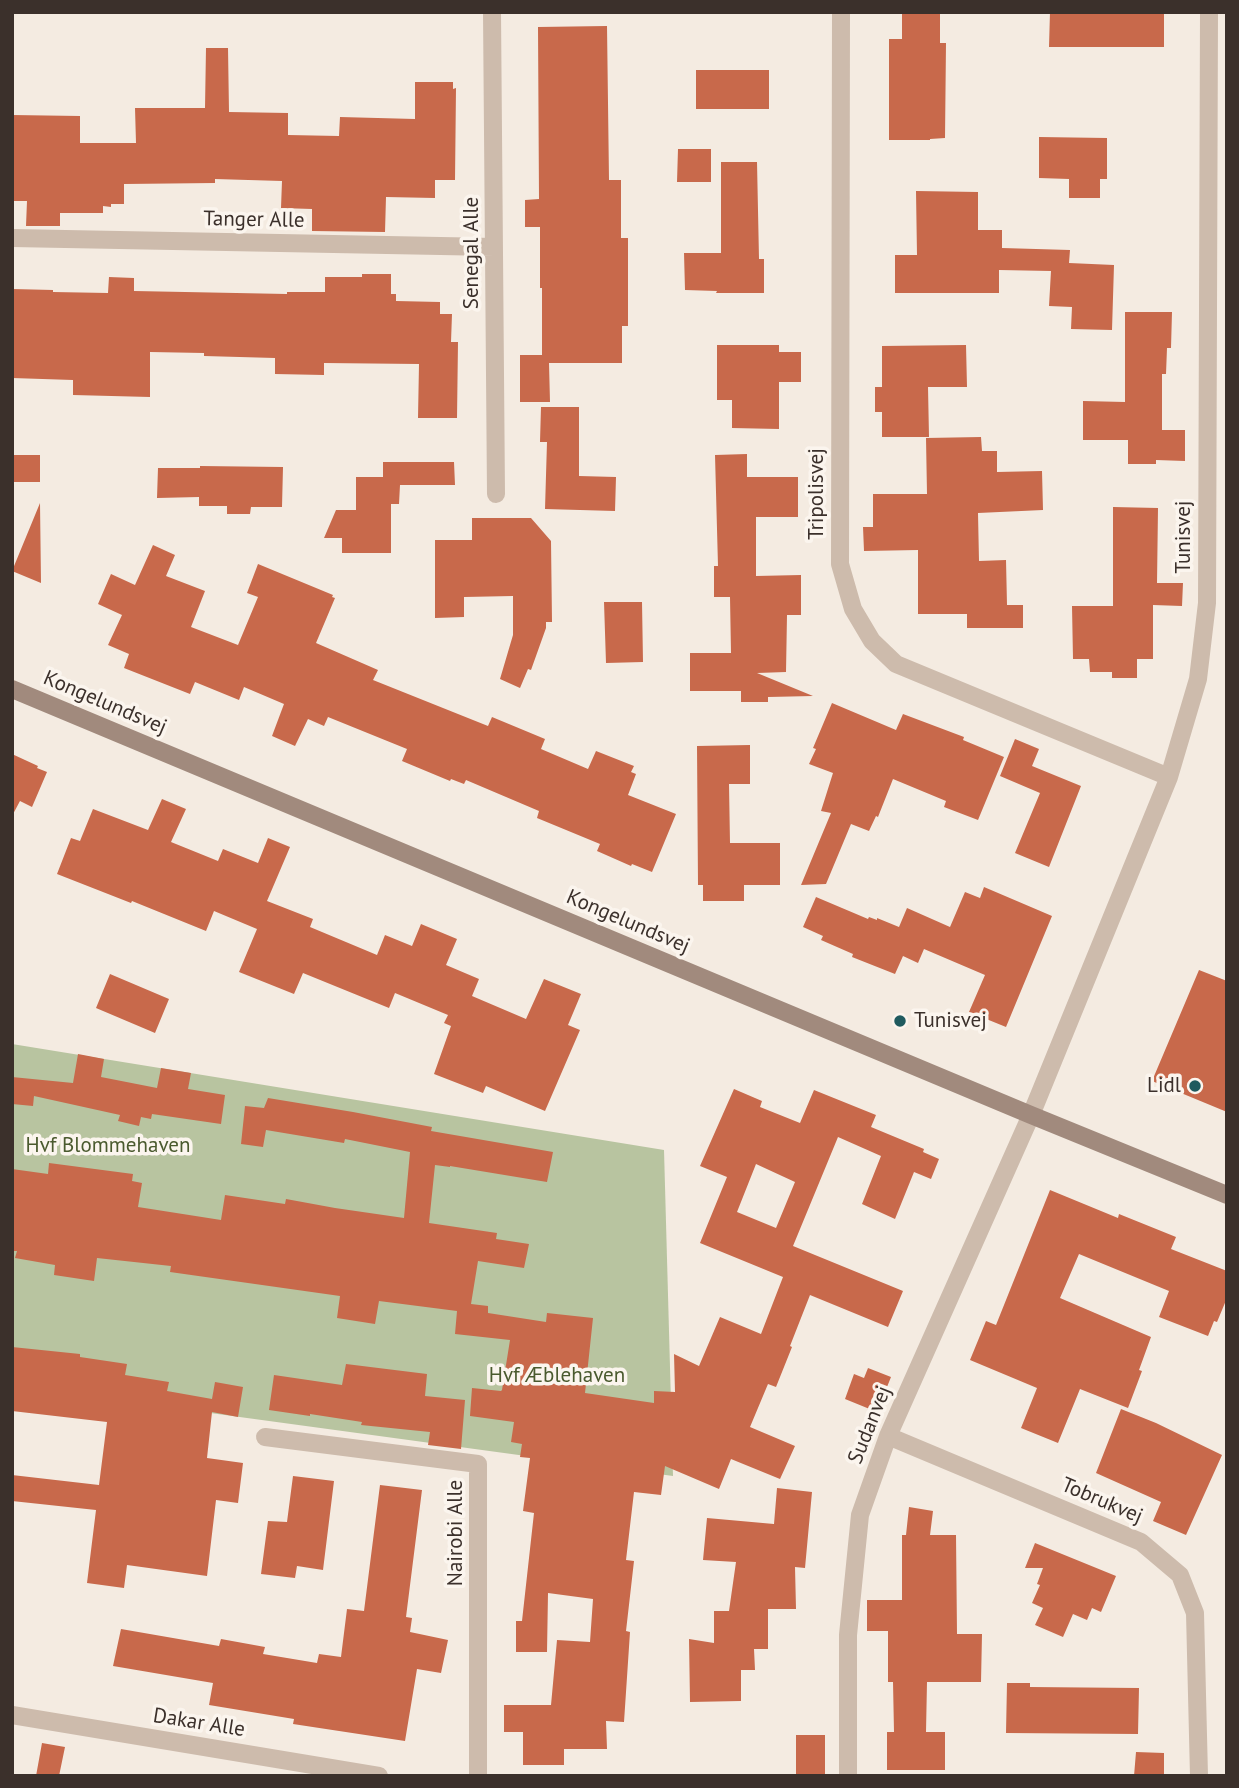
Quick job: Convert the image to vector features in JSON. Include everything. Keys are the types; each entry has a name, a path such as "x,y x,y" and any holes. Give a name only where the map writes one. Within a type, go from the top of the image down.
{"street":[{"name":"Senegal Alle","path":"492,12 496,494"},
{"name":"Tripolisvej","path":"841,12 840,564 853,609 872,641 896,664 1169,778"},
{"name":"Tunisvej","path":"1031,1115 1169,778 1198,679 1207,603 1209,12"},
{"name":"Tanger Alle","path":"12,238 494,247"},
{"name":"Kongelundsvej","path":"12,689 1227,1195"},
{"name":"Sudanvej","path":"848,1776 848,1635 860,1515 888,1436 1031,1115"},
{"name":"Tobrukvej","path":"888,1436 1141,1542 1180,1575 1195,1614 1199,1776"},
{"name":"Nairobi Alle","path":"265,1437 478,1464 478,1776"},
{"name":"Dakar Alle","path":"12,1715 379,1776"}],"green space":[{"path":"12,1044 664,1150 673,1476 12,1386"}],"building":[{"path":"902,12 940,12 940,43 946,43 945,138 889,140 889,39 902,39"},
{"path":"1050,12 1164,12 1164,47 1049,47"},
{"path":"607,26 609,180 621,180 621,238 628,238 628,326 622,326 622,363 549,363 550,402 520,402 520,355 542,355 540,227 525,227 525,200 539,199 538,27"},
{"path":"206,48 228,48 229,112 288,113 288,135 339,136 340,117 415,119 415,82 453,82 453,89 456,88 455,180 435,180 435,198 386,197 385,232 312,231 312,209 281,208 282,181 215,179 215,183 124,184 124,204 103,206 103,213 60,213 60,226 26,226 27,201 12,201 12,115 80,116 80,143 136,143 135,108 205,108"},
{"path":"696,70 769,70 769,109 696,109"},
{"path":"1039,137 1107,138 1107,179 1100,179 1100,198 1069,198 1069,179 1039,178"},
{"path":"678,149 711,149 711,182 677,182"},
{"path":"721,162 757,162 759,259 764,259 764,293 685,290 684,253 721,253"},
{"path":"916,191 978,192 978,230 1002,230 1002,248 1070,250 1069,263 1114,265 1112,330 1071,329 1072,307 1049,306 1051,271 999,270 999,293 895,293 895,255 917,255"},
{"path":"362,274 391,274 391,294 396,294 396,301 440,302 440,314 452,314 451,342 458,342 457,418 418,418 419,364 324,363 324,375 275,374 275,358 150,352 150,397 73,395 73,380 12,378 12,289 108,293 109,277 134,278 134,291 287,294 325,292 325,277 362,277"},
{"path":"1125,312 1172,312 1171,348 1167,348 1166,374 1162,374 1162,430 1185,430 1185,461 1156,460 1156,464 1128,464 1128,440 1083,440 1083,401 1125,402"},
{"path":"717,345 779,345 779,352 801,352 801,382 779,382 779,429 732,428 732,400 717,400"},
{"path":"966,345 967,387 928,387 929,437 882,437 882,412 875,412 875,387 882,387 882,346"},
{"path":"541,407 579,407 579,476 616,477 615,511 545,509 547,442 540,442"},
{"path":"981,437 982,451 997,451 997,472 1042,471 1043,510 978,513 979,561 1006,560 1007,605 1023,605 1023,628 967,628 967,614 918,614 918,550 864,551 863,527 873,527 873,494 927,494 926,438"},
{"path":"747,454 747,477 798,477 798,517 756,517 756,576 801,575 801,615 787,615 786,672 757,673 813,696 768,697 768,702 741,702 741,691 690,691 690,653 731,653 730,597 714,597 714,566 718,566 715,455"},
{"path":"12,455 40,455 40,482 12,482"},
{"path":"383,462 454,462 455,485 400,485 399,504 391,504 391,553 342,553 342,538 324,538 336,510 356,510 356,477 383,477"},
{"path":"283,467 282,507 251,507 250,514 227,514 227,506 199,506 199,497 157,498 158,468"},
{"path":"40,503 41,583 12,571"},
{"path":"1113,507 1158,508 1157,583 1183,583 1182,606 1153,605 1153,659 1137,659 1137,678 1112,678 1112,672 1090,672 1089,659 1073,659 1072,606 1113,606"},
{"path":"472,518 531,518 551,541 552,622 546,622 531,670 528,669 520,688 500,679 513,635 513,596 464,597 464,617 435,618 435,540 472,540"},
{"path":"153,545 175,555 166,576 205,591 191,627 238,645 258,597 247,593 258,564 333,595 335,598 316,643 378,670 373,680 488,726 492,717 545,739 541,749 588,769 596,751 634,766 631,772 636,774 628,795 676,814 652,872 597,851 600,844 537,818 539,811 466,780 464,784 451,779 450,781 402,761 407,749 328,717 324,726 308,719 295,746 272,736 284,704 244,687 239,700 195,682 190,694 124,668 129,654 108,645 122,615 98,604 111,574 135,585"},
{"path":"604,602 642,602 643,662 606,663"},
{"path":"832,703 896,730 903,714 964,737 963,740 1004,757 978,820 944,807 946,801 893,779 878,817 876,816 869,831 851,824 826,884 801,885 831,813 821,811 833,773 809,764"},
{"path":"1015,739 1039,749 1032,766 1081,786 1049,867 1015,853 1040,793 1000,776"},
{"path":"750,745 750,784 729,784 730,843 780,843 780,885 744,885 744,901 703,901 703,885 698,885 697,746"},
{"path":"12,754 47,772 32,807 20,801 12,816"},
{"path":"162,799 186,809 171,842 218,861 223,849 258,863 268,838 290,847 267,901 313,919 310,927 377,955 385,935 412,946 421,924 457,939 446,965 479,979 472,996 526,1019 544,979 581,994 568,1025 580,1030 545,1111 486,1086 483,1093 434,1074 451,1026 444,1023 448,1015 395,993 389,1008 303,973 294,994 239,972 257,929 214,911 206,931 57,874 71,838 80,841 93,809 148,830"},
{"path":"984,887 1052,916 1006,1027 969,1012 985,975 924,949 918,963 903,956 895,974 852,957 853,954 821,940 823,936 803,927 816,897 868,919 877,918 899,927 907,908 950,927 965,892 980,898"},
{"path":"1199,970 1227,981 1227,1112 1152,1081"},
{"path":"110,974 169,999 155,1033 96,1008"},
{"path":"78,1054 104,1059 101,1077 157,1088 161,1068 191,1073 188,1089 225,1095 221,1124 152,1114 151,1119 141,1117 139,1126 118,1121 120,1115 34,1096 33,1106 12,1104 12,1077 73,1083"},
{"path":"734,1089 762,1101 760,1107 800,1123 814,1090 876,1115 871,1127 924,1149 923,1152 939,1159 931,1179 914,1172 895,1219 862,1204 881,1156 838,1137 793,1246 903,1291 888,1327 810,1295 776,1387 768,1384 750,1427 795,1446 780,1479 731,1459 719,1489 665,1466 661,1495 634,1492 626,1560 634,1561 626,1631 630,1632 624,1722 606,1721 607,1749 564,1749 564,1765 523,1765 523,1732 504,1732 504,1705 551,1705 557,1640 590,1642 593,1599 548,1593 547,1652 516,1652 516,1621 522,1621 534,1513 523,1511 530,1458 520,1457 522,1444 511,1442 514,1422 470,1416 472,1388 502,1390 510,1340 455,1334 457,1311 379,1301 375,1324 337,1318 340,1296 170,1272 171,1266 97,1258 94,1281 54,1275 55,1265 15,1258 17,1251 12,1251 12,1169 48,1174 49,1163 133,1174 132,1181 142,1183 138,1207 221,1220 225,1195 285,1204 286,1199 404,1218 410,1152 345,1139 344,1143 266,1130 263,1147 241,1144 245,1106 264,1108 268,1098 553,1152 547,1182 435,1165 429,1223 497,1233 496,1239 529,1244 524,1268 478,1261 471,1304 488,1306 488,1313 546,1322 547,1313 593,1318 585,1393 654,1403 654,1391 675,1392 674,1354 699,1366 720,1317 761,1334 783,1277 700,1243 727,1177 700,1166","holes":["756,1164 795,1182 776,1228 737,1212"]},
{"path":"1050,1190 1118,1218 1119,1214 1176,1237 1171,1249 1227,1271 1227,1298 1208,1336 1159,1317 1169,1291 1079,1254 1060,1298 1151,1337 1128,1408 1080,1389 1058,1443 1021,1428 1037,1388 970,1360 986,1321 996,1325"},
{"path":"12,1347 80,1354 80,1357 127,1364 125,1375 169,1382 167,1391 212,1399 215,1382 243,1387 238,1417 212,1412 207,1458 243,1463 238,1503 216,1500 207,1576 127,1565 124,1588 87,1583 96,1510 12,1501 12,1475 99,1485 107,1422 12,1411"},
{"path":"346,1364 427,1374 425,1396 465,1400 461,1449 428,1445 430,1432 361,1425 362,1422 269,1410 274,1375 342,1385"},
{"path":"868,1368 891,1377 877,1412 845,1399 854,1374 864,1378"},
{"path":"1121,1409 1222,1455 1186,1535 1153,1521 1161,1502 1096,1473"},
{"path":"293,1476 334,1481 323,1570 297,1566 295,1578 261,1574 268,1521 287,1522"},
{"path":"380,1485 422,1490 406,1617 412,1618 410,1632 448,1640 441,1673 417,1669 405,1741 293,1724 294,1719 209,1705 213,1683 113,1666 121,1629 219,1646 221,1639 265,1647 263,1654 317,1663 319,1654 341,1657 347,1609 364,1611"},
{"path":"777,1488 812,1492 805,1568 795,1567 796,1609 768,1609 768,1649 754,1649 755,1670 741,1670 741,1701 690,1702 689,1639 714,1643 714,1611 729,1611 736,1562 703,1560 707,1518 774,1524"},
{"path":"909,1507 933,1511 930,1535 956,1535 957,1634 982,1634 981,1682 927,1682 926,1732 945,1732 945,1770 887,1770 887,1732 894,1732 893,1682 888,1682 888,1631 867,1631 867,1600 902,1600 902,1535 906,1535"},
{"path":"1035,1543 1116,1576 1101,1612 1092,1608 1087,1620 1073,1614 1063,1637 1035,1625 1043,1608 1032,1603 1040,1585 1037,1584 1043,1568 1025,1568"},
{"path":"1007,1683 1030,1683 1030,1687 1139,1688 1138,1734 1006,1733"},
{"path":"796,1735 825,1735 825,1776 796,1776"},
{"path":"42,1743 65,1747 59,1776 36,1776"},
{"path":"1136,1752 1164,1753 1164,1776 1134,1776"}],"place":[{"name":"Tunisvej","path":"900,1021"},
{"name":"Lidl","path":"1195,1086"}],"park label":[{"name":"Hvf Blommehaven","path":"108,1146"},
{"name":"Hvf Æblehaven","path":"557,1376"}]}
